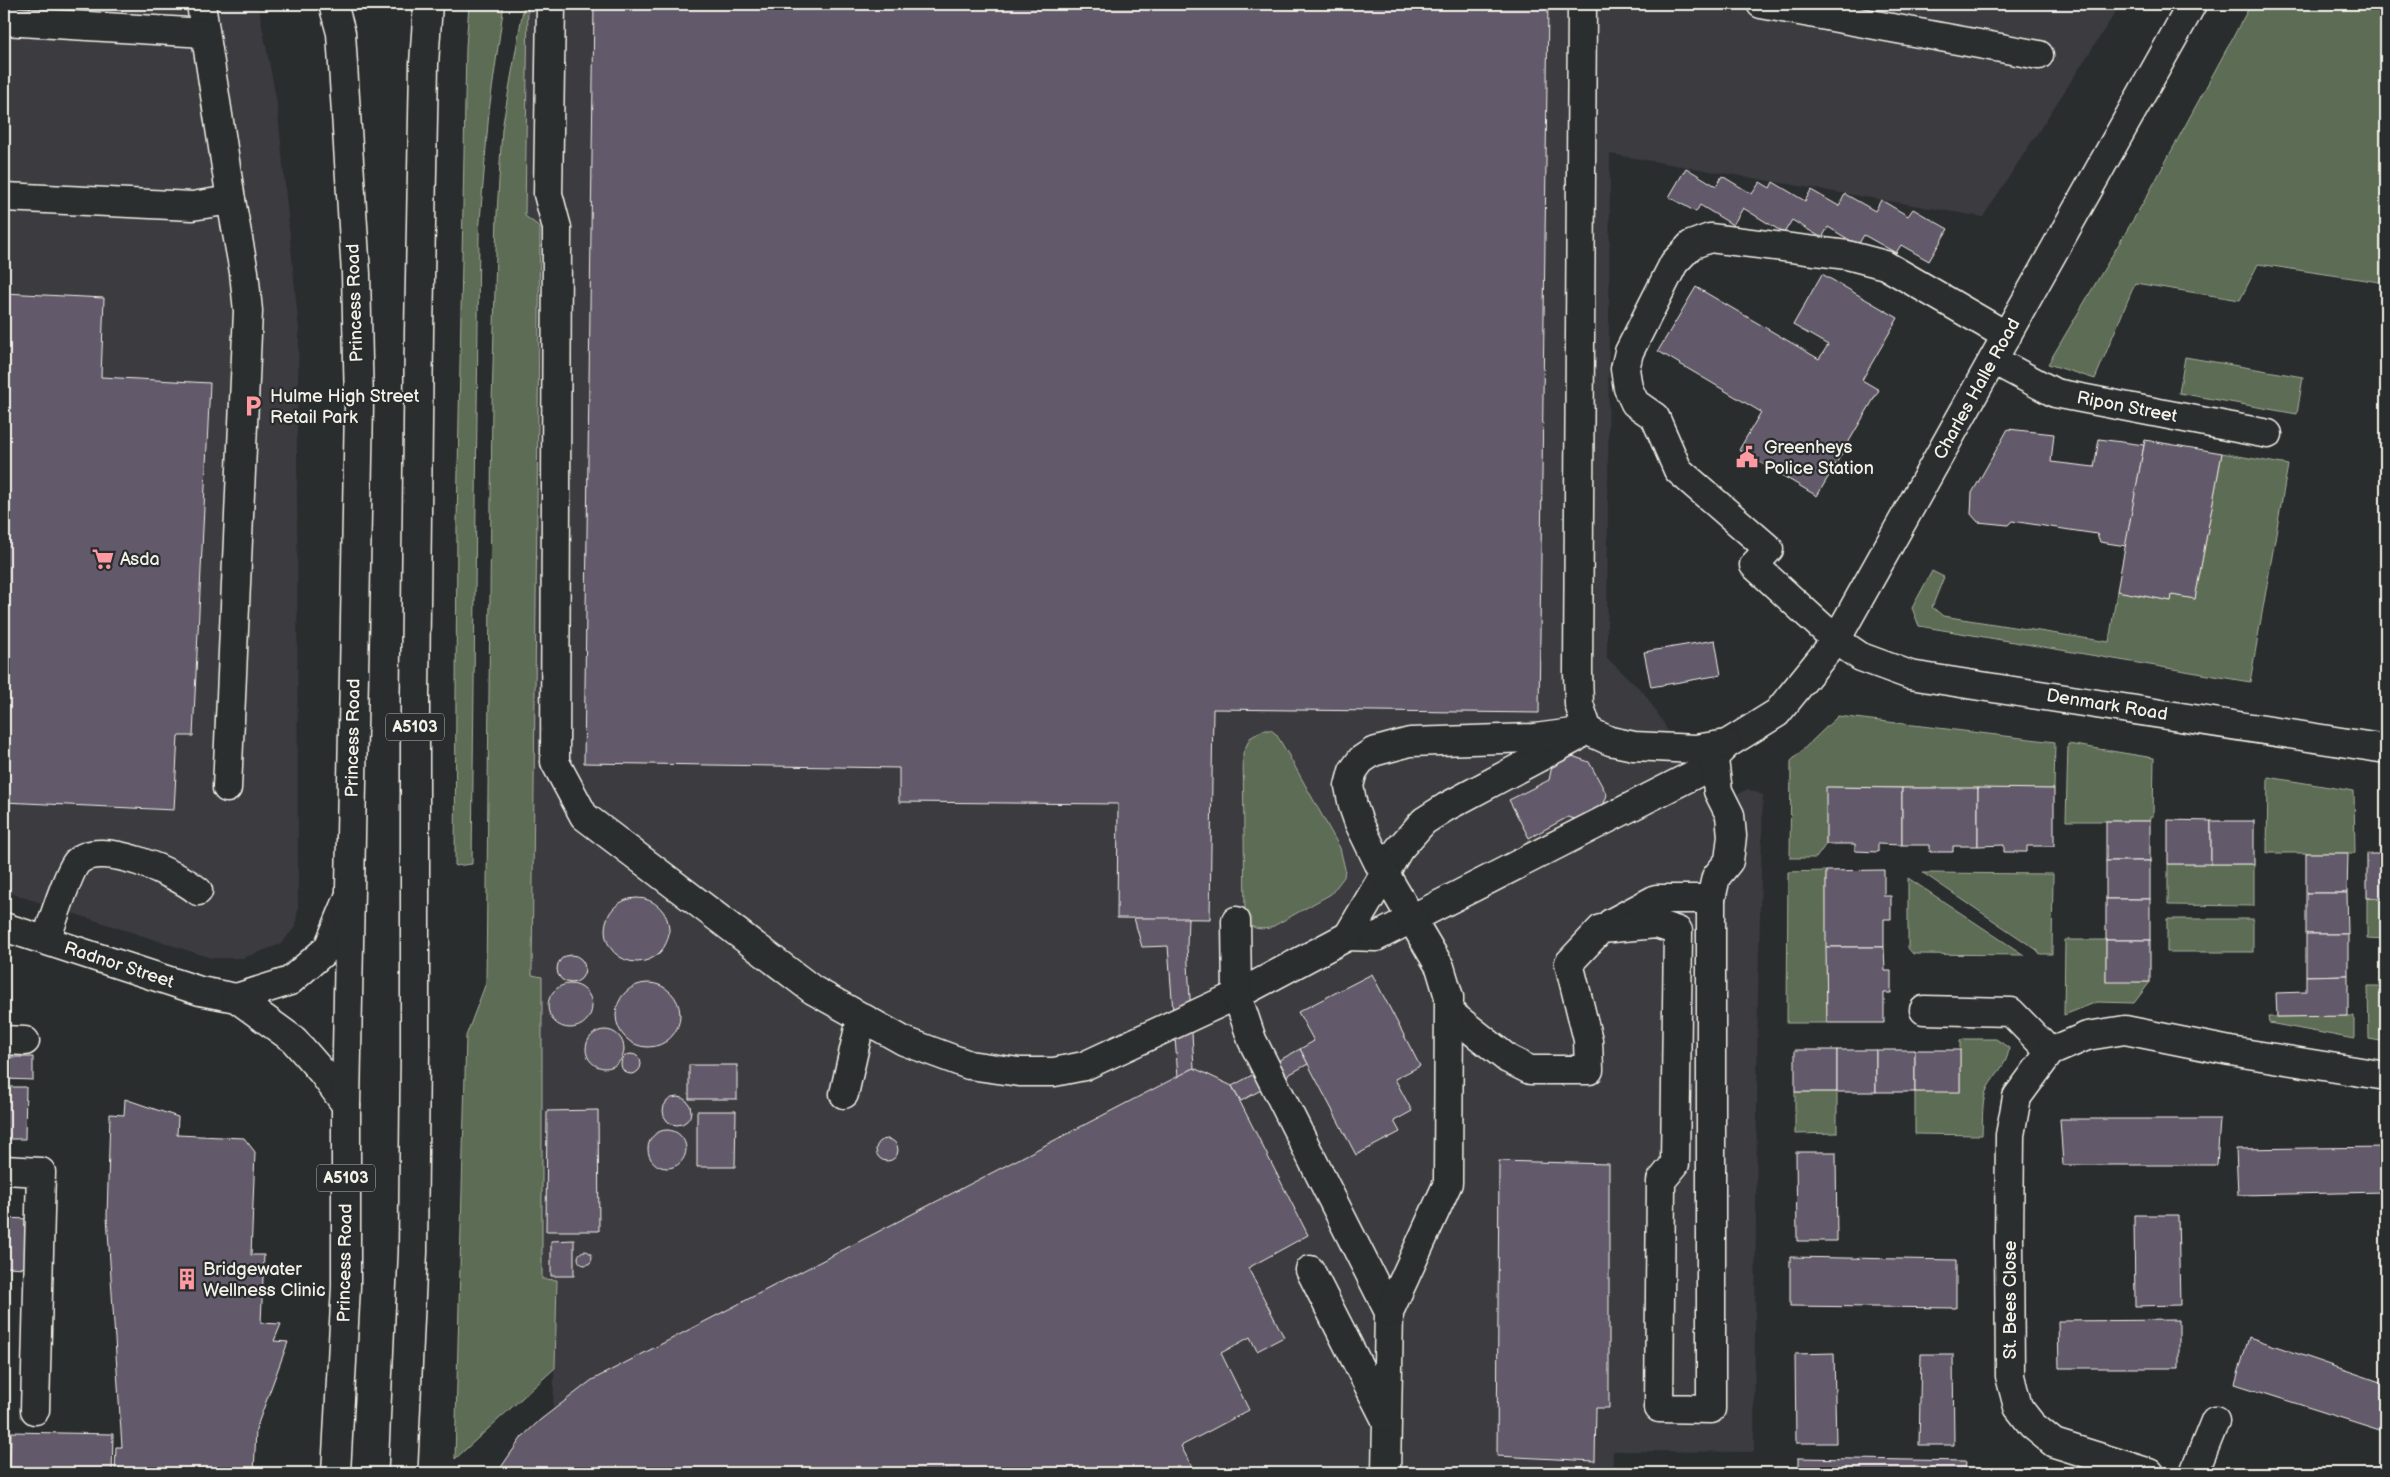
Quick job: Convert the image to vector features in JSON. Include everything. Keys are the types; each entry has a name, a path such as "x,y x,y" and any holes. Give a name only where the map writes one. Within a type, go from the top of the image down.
{"main road":[{"path":"201,4 244,272 248,311 227,788"},
{"name":"Princess Road","path":"333,4 341,33 356,274 358,404 346,1105 346,1286 335,1469"},
{"path":"341,33 346,4"},
{"name":"A5103","path":"403,1473 413,1242 418,401 424,64 428,4"},
{"path":"551,4 548,194 557,228 556,762 584,816 813,990 861,1019 904,1041 970,1065 1018,1072 1054,1072 1084,1066 1237,995 1348,936 1399,849 1424,821 1588,731"},
{"path":"1582,4 1578,673 1579,704 1588,731"},
{"path":"1761,4 2039,55"},
{"name":"Charles Halle Road","path":"1348,936 1376,937 1691,777 1720,752 1777,713 1836,640 2192,4"},
{"path":"4,21 205,33"},
{"path":"4,197 192,206 231,200"},
{"name":"Denmark Road","path":"2007,336 1885,265 1847,255 1710,238 1691,245 1674,263 1629,352 1625,369 1628,388 1635,403 1655,417 1678,470 1769,549 1754,565 1836,640 1861,657 1910,675 2386,748"},
{"name":"Ripon Street","path":"1993,360 2055,393 2268,434"},
{"path":"1386,1473 1389,1312 1448,1183 1450,1013 1449,997 1440,967 1368,842 1353,806 1350,786 1353,772 1360,760 1373,752 1389,746 1410,742 1535,738 1588,731 1610,741 1634,746 1720,752 1718,791 1730,815 1732,836 1729,861 1716,877 1711,899 1710,1409 1659,1408 1661,1181 1675,1164 1678,931 1656,924 1601,928"},
{"path":"46,940 73,867 85,856 104,854 127,858 175,876 198,891"},
{"name":"Radnor Street","path":"236,998 290,981 328,948 351,893"},
{"path":"1450,1013 1508,1059 1530,1070 1589,1070 1588,1040 1569,963 1601,928 1656,899 1711,899"},
{"path":"1236,921 1237,995 1252,1040 1389,1312"},
{"name":"Radnor Street","path":"4,927 200,991 236,998 294,1040 322,1072 346,1105"},
{"path":"1924,1010 2011,1012 2050,1052 2087,1036 2125,1030 2230,1051 2386,1076"},
{"path":"844,1094 861,1019"},
{"name":"St. Bees Close","path":"2050,1052 2017,1097 2010,1135 2010,1376 2018,1407 2032,1425 2054,1443 2150,1473"},
{"path":"4,1170 41,1172 35,1410"},
{"path":"1310,1270 1388,1423"},
{"path":"2194,1473 2215,1421"}],"shaded area":[{"path":"4,4 258,4 277,103 299,330 297,430 298,909 295,927 281,944 243,958 211,958 4,891"},
{"path":"528,4 2121,4 1983,217 1610,154 1607,658 1644,693 1663,722 1710,809 1748,789 1763,795 1758,995 1754,1452 1613,1451 1612,1473 497,1473 522,1437 553,1410 557,1280 542,1280 542,977 532,976 533,748 525,216"}],"green space":[{"path":"469,4 504,4 489,111 479,233 472,864 455,866 457,524 466,47"},
{"path":"524,4 528,4 525,216 540,227 532,975 542,977 542,1279 557,1280 555,1368 455,1459 466,1036 486,983 492,404 497,214 502,129"},
{"path":"2251,4 2386,4 2386,283 2258,264 2240,300 2135,283 2095,379 2048,364 2146,198"},
{"path":"2185,357 2303,377 2297,414 2179,393"},
{"path":"2222,453 2288,465 2250,682 1919,626 1912,608 1932,571 1944,577 1932,607 1943,616 2109,642 2117,591 2171,601 2172,595 2195,599"},
{"path":"1838,716 2055,742 2054,789 1827,787 1826,844 1816,858 1790,858 1791,761"},
{"path":"1263,730 1271,730 1276,734 1288,754 1340,848 1345,869 1344,877 1331,894 1270,928 1261,929 1251,926 1245,915 1243,753 1250,738"},
{"path":"2068,744 2154,758 2153,817 2150,817 2150,821 2066,821"},
{"path":"2268,777 2354,791 2355,853 2267,853"},
{"path":"2168,864 2254,864 2254,906 2168,905"},
{"path":"1826,871 1827,1023 1787,1023 1788,872"},
{"path":"1923,873 2053,874 2052,954 2040,954 2037,950"},
{"path":"1908,878 2024,955 1913,954 1908,948"},
{"path":"2367,898 2386,898 2386,939 2367,938"},
{"path":"2167,919 2253,919 2253,952 2167,952"},
{"path":"2065,940 2106,940 2106,981 2150,982 2134,1003 2097,1002 2064,1015"},
{"path":"2368,986 2386,986 2386,1042 2369,1039"},
{"path":"2354,1016 2354,1039 2269,1023 2268,1017"},
{"path":"1963,1039 1996,1039 2009,1048 2004,1064 1986,1092 1983,1104 1982,1135 1915,1134 1915,1092 1960,1091 1960,1041"},
{"path":"1795,1092 1837,1092 1837,1133 1795,1134"}],"building":[{"path":"594,4 1548,4 1539,713 1213,709 1210,919 1117,918 1118,804 899,802 899,768 584,763"},
{"path":"1686,168 1716,186 1722,176 1752,194 1760,182 1770,188 1773,182 1805,201 1811,190 1839,206 1845,194 1875,211 1881,200 1908,216 1913,209 1948,229 1929,261 1901,245 1896,253 1864,235 1858,245 1828,227 1822,238 1792,220 1784,233 1743,208 1733,225 1700,205 1696,212 1669,197"},
{"path":"1822,274 1898,318 1862,380 1879,390 1817,496 1739,450 1761,412 1658,351 1696,287 1819,359 1828,345 1793,325"},
{"name":"Asda","path":"4,293 104,298 101,377 210,383 193,736 178,736 174,810 4,802"},
{"path":"2008,429 2054,434 2051,462 2094,467 2099,439 2144,445 2126,546 2100,542 2097,534 2012,521 2008,525 1978,522 1971,514 1972,493"},
{"path":"2145,440 2222,453 2195,599 2172,595 2171,601 2117,591"},
{"path":"1715,640 1721,675 1651,687 1644,652"},
{"path":"1572,756 1589,762 1607,795 1601,812 1582,821 1568,817 1529,838 1509,800 1549,780 1552,766"},
{"path":"1826,787 1902,788 1902,845 1878,844 1878,852 1855,851 1855,844 1826,844"},
{"path":"1902,788 1978,788 1978,846 1953,846 1953,852 1930,852 1930,845 1902,845"},
{"path":"1978,788 2054,789 2054,846 2027,846 2027,852 2004,852 2004,845 1978,846"},
{"path":"2168,820 2211,821 2211,864 2168,864"},
{"path":"2106,821 2150,821 2150,861 2106,861"},
{"path":"2211,821 2254,821 2254,864 2211,864"},
{"path":"2306,853 2348,853 2347,893 2306,893"},
{"path":"2367,854 2386,854 2386,898 2367,898"},
{"path":"2106,861 2150,861 2150,899 2106,899"},
{"path":"1884,870 1884,896 1891,896 1891,919 1884,919 1884,947 1826,947 1826,871"},
{"path":"2306,893 2347,893 2348,934 2306,934"},
{"path":"637,898 649,900 660,907 667,918 669,930 667,942 660,953 649,960 637,962 625,960 614,953 607,942 605,930 607,918 614,907 625,900"},
{"path":"2106,899 2150,899 2150,940 2106,940"},
{"path":"1134,918 1188,918 1187,946 1194,1068 1178,1077 1168,946 1142,947"},
{"path":"2306,934 2348,934 2348,975 2306,976"},
{"path":"2106,940 2150,940 2150,982 2106,982"},
{"path":"1826,947 1884,947 1885,971 1891,971 1891,993 1884,993 1884,1023 1827,1023"},
{"path":"571,955 581,959 585,969 581,979 571,983 561,979 557,969 561,959"},
{"path":"1372,974 1420,1066 1395,1079 1412,1111 1394,1121 1400,1132 1356,1155 1300,1049 1314,1041 1298,1012"},
{"path":"2348,975 2348,1016 2277,1017 2276,993 2306,992 2306,976"},
{"path":"648,983 666,988 671,992 675,997 680,1015 675,1033 671,1038 666,1042 648,1047 630,1042 625,1038 621,1033 616,1015 621,997 625,992 630,988"},
{"path":"570,984 582,988 588,994 592,1006 588,1018 582,1024 570,1028 558,1024 552,1018 548,1006 552,994 558,988"},
{"path":"605,1030 618,1036 624,1049 618,1062 605,1068 592,1062 586,1049 592,1036"},
{"path":"1300,1049 1308,1064 1241,1101 1232,1086"},
{"path":"1795,1050 1837,1050 1837,1092 1795,1092"},
{"path":"1837,1050 1876,1050 1876,1092 1837,1092"},
{"path":"1876,1050 1915,1050 1915,1092 1876,1092"},
{"path":"1915,1050 1960,1050 1960,1092 1915,1092"},
{"path":"631,1054 638,1057 641,1064 638,1071 631,1074 624,1071 621,1064 624,1057"},
{"path":"4,1057 33,1057 33,1080 4,1079"},
{"path":"689,1065 737,1065 737,1099 689,1099"},
{"path":"1194,1068 1232,1086 1308,1235 1248,1268 1284,1337 1257,1351 1250,1337 1221,1353 1249,1410 1181,1446 1195,1473 497,1473 522,1437 540,1420 592,1380"},
{"path":"4,1087 26,1087 25,1139 4,1139"},
{"path":"677,1097 687,1101 691,1111 687,1121 677,1125 667,1121 663,1111 667,1101"},
{"name":"Bridgewater Wellness Clinic","path":"125,1099 178,1117 177,1135 244,1138 255,1152 251,1255 264,1255 261,1323 281,1324 274,1341 288,1342 256,1429 254,1473 115,1473 116,1447 122,1447 107,1216 110,1114 124,1115"},
{"path":"598,1110 599,1231 546,1231 547,1111"},
{"path":"697,1111 736,1111 735,1167 697,1167"},
{"path":"2060,1119 2220,1119 2217,1165 2063,1165"},
{"path":"667,1130 680,1136 686,1149 680,1162 667,1168 654,1162 648,1149 654,1136"},
{"path":"887,1139 895,1142 898,1150 895,1158 887,1161 879,1158 876,1150 879,1142"},
{"path":"2386,1147 2386,1192 2238,1195 2236,1149"},
{"path":"1796,1152 1836,1152 1837,1241 1797,1241"},
{"path":"1499,1161 1609,1164 1609,1408 1596,1408 1595,1461 1497,1456"},
{"path":"2134,1215 2178,1215 2180,1305 2135,1306"},
{"path":"4,1218 29,1219 28,1268 4,1267"},
{"path":"574,1240 574,1276 551,1276 551,1241"},
{"path":"582,1251 588,1251 592,1258 588,1265 582,1265 578,1261 578,1255"},
{"path":"1790,1257 1956,1260 1956,1308 1790,1306"},
{"path":"2179,1320 2179,1368 2059,1368 2058,1321"},
{"path":"2249,1337 2386,1384 2386,1432 2235,1384"},
{"path":"1834,1353 1836,1443 1796,1443 1795,1354"},
{"path":"1921,1354 1953,1354 1954,1445 1919,1445"},
{"path":"11,1432 113,1434 112,1473 10,1473"},
{"path":"4,1449 7,1449 6,1472 4,1472"},
{"path":"1798,1458 1966,1461 1965,1473 1798,1473"}],"place":[{"name":"Hulme High Street Retail Park","path":"253,406"},
{"name":"Greenheys Police Station","path":"1747,457"},
{"name":"Asda","path":"103,559"},
{"name":"Bridgewater Wellness Clinic","path":"187,1279"}]}
